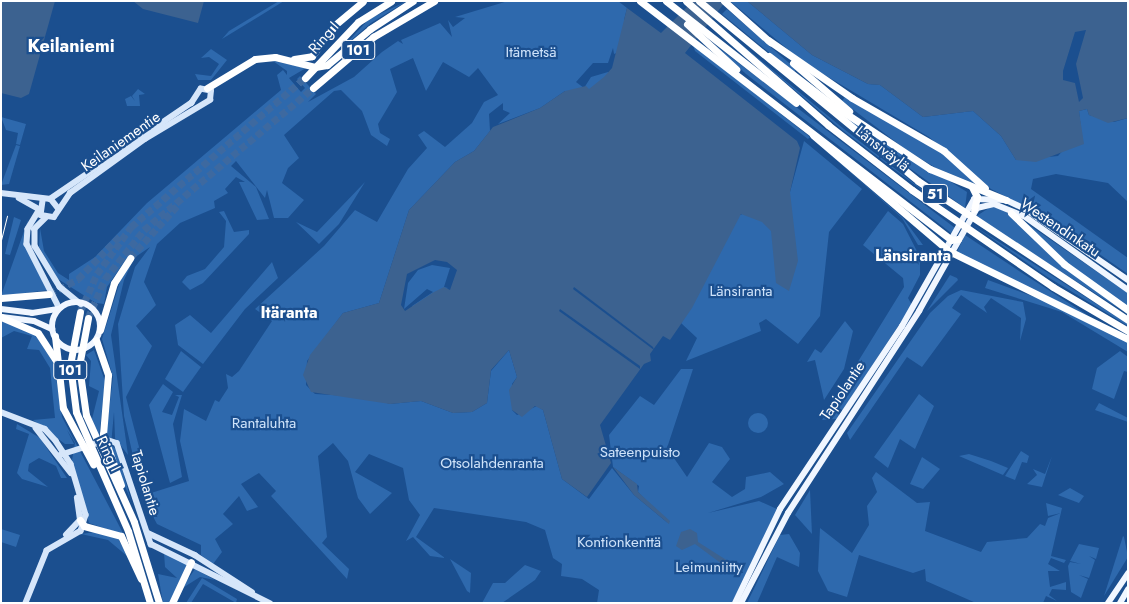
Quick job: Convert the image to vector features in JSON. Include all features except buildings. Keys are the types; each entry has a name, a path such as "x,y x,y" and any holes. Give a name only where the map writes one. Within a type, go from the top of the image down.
{"highway":[{"path":"207,88 255,60 312,56 336,24 363,1"},
{"path":"364,17 380,1"},
{"name":"Ring I","path":"305,78 364,17 391,1"},
{"path":"288,59 309,66 332,63 370,29 413,1"},
{"name":"Ring I","path":"313,88 373,37 434,1"},
{"path":"640,1 655,11"},
{"path":"645,1 668,22 700,37 828,125"},
{"path":"665,1 750,84 954,240"},
{"name":"Länsiväylä","path":"700,1 918,181 1128,320"},
{"name":"Länsiväylä","path":"686,2 828,125 982,240 1128,331"},
{"path":"726,3 874,132"},
{"path":"716,16 874,132 930,169 972,188 1006,200"},
{"path":"768,40 827,82 944,151 985,188"},
{"path":"799,121 949,251 1128,339"},
{"path":"972,188 977,197 972,208"},
{"path":"1010,213 1064,264 1128,310"},
{"path":"100,330 114,283 130,258"},
{"path":"1,298 50,294"},
{"name":"Ring I","path":"80,312 70,366 81,428 113,496 150,603"},
{"path":"1,317 41,336 59,368"},
{"name":"Ring I","path":"88,318 79,366 90,428 122,498 158,603"},
{"path":"56,336 67,419 113,496"},
{"path":"96,340 108,376 103,434 122,498"},
{"path":"82,523 121,536 147,591"},
{"path":"172,603 191,562"}],"main road":[{"name":"Westendinkatu","path":"977,197 1006,200 1038,216 1128,280"},
{"name":"Westendinkatu","path":"972,208 994,204 1024,216 1128,290"},
{"name":"Tapiolantie","path":"741,603 788,513 938,270 972,208"},
{"name":"Tapiolantie","path":"735,603 798,479 938,270"},
{"path":"1,309 32,313 82,304 95,313 100,330 96,340 87,348 65,346 52,329 34,321 1,317"},
{"path":"52,329 58,308"},
{"path":"1108,603 1128,573"},
{"path":"1120,603 1128,588"},
{"path":"745,603 747,592"}],"street":[{"name":"Keilaniementie","path":"51,199 207,88"},
{"path":"198,96 204,102 212,97 207,88"},
{"name":"Keilaniementie","path":"58,208 81,184 204,102"},
{"path":"1,193 20,198 51,199 58,208 56,215 46,218 35,230 35,246 60,287 82,304"},
{"path":"20,198 39,210 46,218"},
{"path":"43,200 28,229 28,246 58,308"},
{"path":"1,412 26,422 43,434 62,453 86,515 82,523 47,551 26,603"},
{"name":"Tapiolantie","path":"62,453 76,447 110,440 122,449 147,532 154,546 191,562 270,603"},
{"name":"Tapiolantie","path":"147,532 195,555 255,595"}],"green space":[{"path":"279,1 284,1 222,39 229,31"},
{"path":"407,1 371,23 340,50 369,19"},
{"path":"508,1 618,1 627,8 624,20 642,43 614,54 613,48 608,63 593,63 576,82 584,88 591,77 608,72 617,79 574,97 565,91 540,108 498,124 510,113 503,110 503,103 489,114 490,131 474,151 455,162 409,210 379,303 343,313 307,361 306,385 315,394 368,397 390,404 421,401 453,413 472,412 487,403 491,371 509,350 517,377 512,384 512,410 517,415 537,406 543,410 562,479 589,499 612,468 634,495 669,524 638,492 639,486 613,467 609,435 640,396 654,405 681,369 693,369 667,448 687,477 709,443 722,447 730,459 712,482 732,497 745,489 746,477 770,472 784,484 761,497 708,513 759,501 777,509 732,603 597,603 599,590 582,579 561,576 562,564 553,558 545,530 526,522 434,508 416,537 445,558 430,556 413,537 406,541 420,515 409,500 403,468 369,454 355,472 392,493 370,514 358,498 348,461 333,443 318,456 327,537 322,543 349,569 347,579 271,496 276,491 259,473 241,484 258,507 247,511 239,496 223,514 233,524 215,539 222,552 213,564 201,555 201,545 157,524 142,496 124,416 118,324 135,267 150,247 134,258 124,280 111,335 128,455 115,438 114,412 111,445 117,450 131,501 106,435 113,377 102,339 128,256 107,287 104,304 96,303 58,279 39,247 40,228 44,251 58,273 69,280 69,274 95,257 147,203 281,90 277,75 283,70 287,75 287,71 273,61 306,68 289,78 301,92 305,88 297,79 300,76 316,94 308,102 354,77 382,52 398,41 403,44 401,40 440,23 452,37 448,20 453,27 465,18 455,17","holes":["413,58 426,91 443,62 469,77 478,68 498,95 484,102 472,123 445,147 424,131 418,135 427,148 408,169 377,222 355,210 324,246 255,309 272,321 239,371 232,377 226,374 228,388 219,402 215,400 206,421 184,409 180,441 189,481 151,493 126,397 152,346 136,326 156,305 144,282 157,244 180,223 215,208 214,201 228,193 225,189 236,177 245,182 239,182 257,220 269,219 256,187 231,166 236,161 265,198 267,190 274,218 288,218 304,200 282,183 288,168 299,158 284,135 334,91 341,90 362,111 371,135 387,146 390,139 380,133 378,124 397,92 390,69"]},
{"path":"730,1 747,1 812,55 868,84 880,85 923,117 973,111 1001,136 1016,160 1058,156 1081,130 1079,111 1087,109 1089,115 1114,122 1128,118 1128,202 1108,183 1056,174 1033,179 1031,189 1128,258 1128,274 1046,217 991,189 929,137 803,62"},
{"path":"727,9 796,69 794,73 722,14"},
{"path":"713,21 844,129 960,219 842,130"},
{"path":"711,42 955,228 951,233 746,74"},
{"path":"693,45 810,137 808,139 695,51"},
{"path":"211,49 227,60 211,80 198,80 195,74 211,76 219,64 209,57 201,58"},
{"path":"138,89 145,94 139,95 140,106 127,106 125,99 131,96 135,101 132,96"},
{"path":"845,97 939,150 981,186 936,168 905,149 842,101"},
{"path":"837,111 967,192 965,208 887,152"},
{"path":"1,117 26,124 20,145 16,144 18,133 6,130"},
{"name":"Länsiranta","path":"804,141 862,189 829,232 820,316 798,344 766,319 759,323 761,331 686,361 697,338 681,323 738,216 790,192"},
{"path":"818,144 903,218 923,245 918,245 902,218"},
{"path":"16,145 20,146 9,184 1,185"},
{"path":"365,182 339,224 319,244 296,222 317,232"},
{"path":"992,206 1004,210 1053,258 1123,311 975,217"},
{"path":"224,211 234,232 249,230 249,234 203,283 190,290 182,282 187,276 205,269 224,247 226,221 219,212"},
{"path":"888,211 903,224 920,257 920,275 908,298 912,305 837,419 822,420 904,287 903,278 863,245"},
{"path":"1016,216 1128,293 1128,307 1062,259"},
{"path":"14,217 21,220 10,255 5,254"},
{"path":"28,220 25,247 49,290 1,296"},
{"path":"971,224 1128,324 1128,326 1046,276"},
{"path":"965,235 1089,316 958,255 939,241 957,252"},
{"path":"272,262 278,278 245,309 203,364 178,345 175,325 190,315 211,333"},
{"path":"432,265 450,268 444,287 448,288 412,311 412,306 433,292 427,289 404,309 408,283 418,270"},
{"path":"950,275 958,280 927,311"},
{"path":"988,280 1054,304 1128,342 1128,352 1062,312 985,288"},
{"path":"961,290 1023,302 1026,319 1020,341 1021,318 991,298 984,307 987,313 961,295 952,308 961,314 922,367 907,357 850,440 847,433 930,313 948,296"},
{"path":"1,321 34,332 54,364 62,417 124,535 89,523 72,460 75,443 67,430 74,444 65,444 33,420 55,418 50,368 39,350 27,349 32,336 14,331 1,338"},
{"path":"845,321 853,331 844,369 824,400 815,360 807,362 815,349 821,353"},
{"path":"94,350 105,381 99,438 92,419 99,391 89,386 91,361 86,355"},
{"path":"181,351 201,367 183,392 165,379"},
{"path":"1120,351 1128,357 1128,372 1124,371 1114,399 1092,389 1097,368"},
{"path":"163,384 173,392 162,412 172,415 179,397 175,395 182,395 173,424 182,477 170,483 149,405"},
{"path":"919,394 934,406 915,449 900,439 888,468 874,457"},
{"path":"1099,403 1128,418 1128,422 1095,410"},
{"path":"758,413 765,416 768,423 765,430 758,433 751,430 748,423 751,416"},
{"path":"17,424 40,438 67,478 61,478 56,466 39,458 29,464 28,471 48,487 22,479 17,473 29,434 16,429"},
{"path":"1021,451 1029,456 1027,463 1022,462 1015,480 1005,476"},
{"path":"969,454 1008,468 1003,475 959,456"},
{"path":"1052,456 1042,487 1027,484 1037,475 1033,469 1045,474"},
{"path":"922,457 940,469 923,489 910,484"},
{"path":"876,472 917,503 930,502 925,531 981,552 987,542 1027,538 1040,524 1045,526 1048,518 1061,513 1051,556 1066,560 1064,563 1051,558 1048,564 1060,571 1048,571 1050,587 1066,582 1066,590 1052,589 1049,595 1057,601 1046,596 1043,603 976,603 926,581 925,569 913,573 859,555 847,597 828,591 818,571 820,528 852,553 869,525 867,506 877,492 872,478"},
{"path":"1070,488 1084,496 1079,503 1058,495"},
{"path":"810,490 812,534 795,515"},
{"path":"1046,503 1062,508 1061,513 1048,516"},
{"path":"1,529 20,535 16,547 1,542"},
{"path":"103,531 117,536 127,556 108,540 81,534"},
{"path":"789,534 800,553 799,567 777,557 757,603 747,603 780,535"},
{"path":"1123,536 1128,557 1104,596"},
{"path":"1079,544 1099,548 1096,559 1089,556 1095,560 1089,578 1079,575 1088,579 1081,598 1071,592 1068,566 1070,562 1081,564 1070,561"},
{"path":"164,553 187,564 170,603 163,603 158,574 177,578 165,567"},
{"path":"450,559 471,573 470,593 467,591"},
{"path":"525,565 541,571 535,580 502,603 482,603 493,583 505,583"},
{"path":"195,569 215,580 200,577 181,589"},
{"path":"202,578 237,599 236,603 203,584 191,603 186,603"}],"shaded area":[{"path":"1,1 55,1 29,94 21,98 1,93"},
{"path":"133,1 204,1 198,23 143,9"},
{"path":"693,1 726,1 685,53 797,141 800,148 790,192 798,261 789,291 776,283 771,231 762,222 741,214 692,308 670,340 663,336 650,354 651,361 644,364 600,425 611,463 587,497 562,479 543,410 535,406 522,417 512,410 509,390 517,377 509,350 491,370 487,403 472,412 453,413 421,401 390,404 311,392 303,375 310,355 343,313 379,303 409,210 455,162 474,151 493,127 540,108 565,91 586,86 589,89 604,77 612,68 627,8 661,33","holes":["435,260 447,262 457,270 450,290 444,287 405,311 401,305 407,274"]},
{"path":"747,1 1128,1 1128,118 1108,123 1089,115 1087,109 1079,111 1084,144 1036,162 1016,160 1001,136 973,111 923,117 880,85 868,84 812,55","holes":["1086,30 1076,64 1083,98 1079,102 1075,83 1063,80 1063,71 1075,32"]},
{"path":"613,467 637,484 638,492 670,521 669,524 634,495"},
{"path":"690,529 697,533 698,542 739,568 726,567 695,544 682,550 676,546 681,532"}],"pier":[{"path":"574,287 653,347 654,350 573,289"},
{"path":"560,309 640,366 640,369 559,311"}],"tunnel":[{"path":"80,312 97,274 131,227 305,78"},
{"path":"88,318 105,279 144,230 313,88"},
{"path":"130,258 177,206"},
{"path":"49,294 78,279 121,235"}],"tram line":[{"path":"1,240 7,216"}],"district":[{"name":"Keilaniemi","path":"71,46"},
{"name":"Länsiranta","path":"913,256"},
{"name":"Itäranta","path":"289,313"}],"park label":[{"name":"Itämetsä","path":"531,53"},
{"name":"Rantaluhta","path":"264,424"},
{"name":"Sateenpuisto","path":"640,453"},
{"name":"Otsolahdenranta","path":"492,464"},
{"name":"Kontionkenttä","path":"619,543"},
{"name":"Leimuniitty","path":"709,568"}]}
